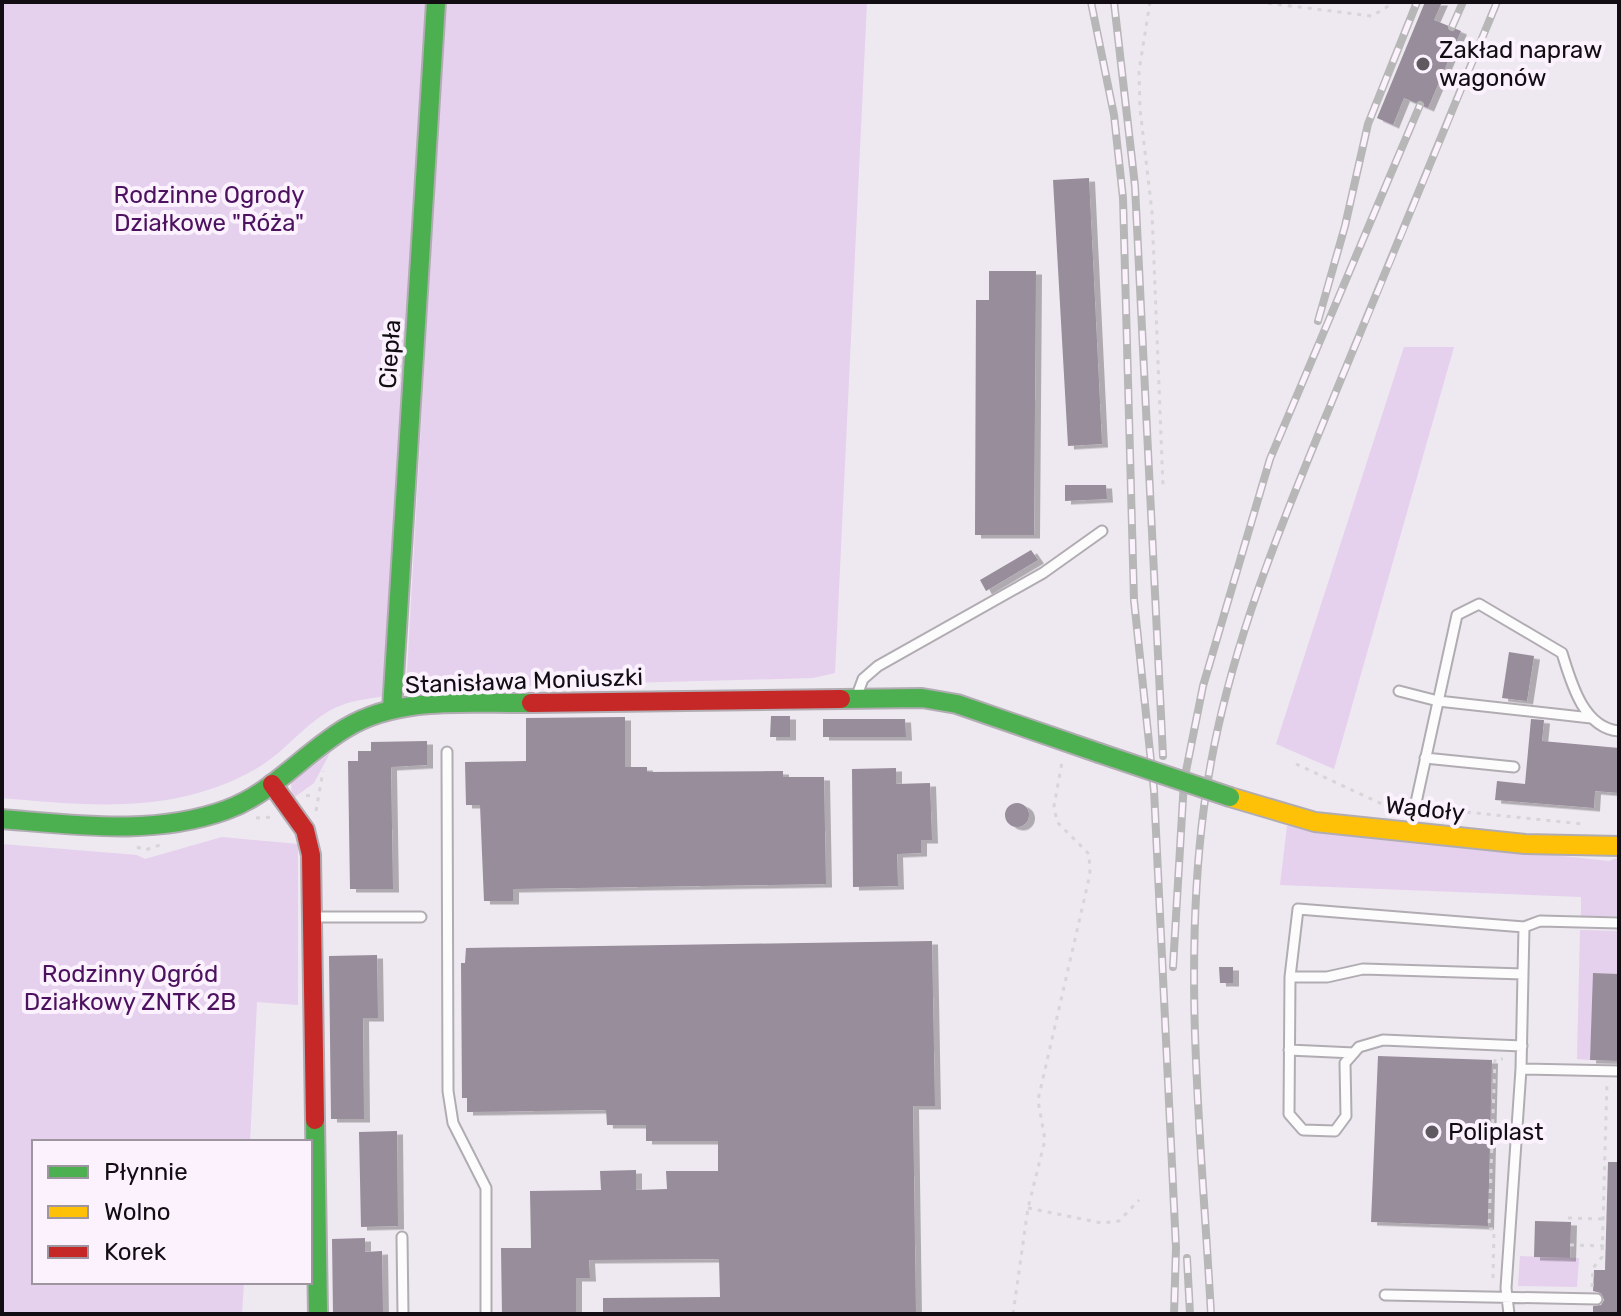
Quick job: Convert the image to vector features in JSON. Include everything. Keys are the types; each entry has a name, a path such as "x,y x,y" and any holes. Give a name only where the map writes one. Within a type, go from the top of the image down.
{"street":[{"name":"Ciepła","path":"392,709 436,2"},
{"name":"Stanisława Moniuszki","path":"2,819 118,828 167,826 215,814 272,784 336,732 392,709 461,703 922,698 957,704 1230,797"},
{"path":"272,784 298,818 309,842 313,917 318,1314"},
{"name":"Wądoły","path":"1230,797 1315,822 1525,844 1619,846"}],"lane":[{"path":"856,698 863,679 878,666 1043,573 1102,531"},
{"path":"1415,807 1457,615 1479,604 1562,653 1574,688 1591,718"},
{"path":"1399,691 1438,701 1591,718 1619,731"},
{"path":"447,752 448,1091 453,1123 486,1188 486,1314"},
{"path":"1425,758 1514,767"},
{"path":"1522,1046 1383,1040 1359,1047 1345,1063 1346,1116 1335,1131 1303,1130 1289,1114 1290,977 1298,909 1524,927 1540,921 1619,923"},
{"path":"313,917 421,917"},
{"path":"1509,1314 1506,1288 1521,1069 1524,927"},
{"path":"1290,977 1327,977 1363,969 1523,974"},
{"path":"1289,1050 1354,1053"},
{"path":"1521,1069 1619,1071"},
{"path":"402,1237 403,1314"},
{"path":"1385,1295 1595,1295"}],"path":[{"path":"1150,2 1139,71 1140,109 1152,212 1163,486"},
{"path":"1258,2 1304,11 1372,16 1395,2"},
{"path":"1013,1314 1028,1208 1045,1140 1038,1100 1090,874 1089,854 1057,822 1054,806 1068,743"},
{"path":"1296,764 1382,804 1588,825"},
{"path":"315,820 316,794 324,770"},
{"path":"1595,1295 1593,1268 1602,1257 1604,1246 1608,1071"},
{"path":"1028,1208 1102,1223 1119,1221 1139,1200"},
{"path":"1568,1218 1603,1219"},
{"path":"1570,1245 1604,1246"}],"green space":[{"name":"Rodzinne Ogrody Działkowe \"Róża\"","path":"2,2 429,2 384,696 330,710 259,767 197,793 134,804 2,798"},
{"path":"445,2 867,2 835,673 813,678 406,689"},
{"path":"1404,347 1454,347 1334,769 1276,744"},
{"path":"330,753 314,783 292,799 291,783"},
{"path":"1287,826 1609,861 1619,857 1619,916 1581,916 1581,897 1280,885"},
{"name":"Rodzinny Ogród Działkowy ZNTK 2B","path":"222,837 298,844 298,1005 257,1002 250,1140 32,1140 32,1284 244,1284 242,1314 2,1314 2,844 137,855 145,859"},
{"path":"1580,930 1619,931 1619,974 1594,973 1590,1060 1577,1059"},
{"path":"1520,1256 1579,1258 1577,1287 1518,1286"}],"building":[{"name":"Zakład napraw wagonów","path":"1425,2 1442,2 1434,20 1461,31 1428,108 1404,98 1393,125 1377,118"},
{"path":"1089,178 1102,444 1068,446 1053,180"},
{"path":"989,271 1036,271 1034,535 975,535 976,300 989,300"},
{"path":"1065,485 1106,485 1107,499 1065,501"},
{"path":"1031,550 1038,560 986,591 980,580"},
{"path":"1509,652 1534,656 1527,701 1502,698"},
{"path":"771,716 790,716 790,737 770,737"},
{"path":"625,717 625,767 647,767 647,772 783,771 783,777 824,777 826,884 513,889 513,901 484,901 480,805 466,805 465,762 526,761 526,718"},
{"path":"823,719 905,719 906,737 823,737"},
{"path":"1531,719 1544,720 1542,741 1619,748 1619,793 1595,791 1594,808 1495,800 1497,781 1525,784"},
{"path":"427,741 427,765 391,767 393,889 350,889 348,761 358,761 358,751 371,751 371,742"},
{"path":"896,768 896,784 930,783 932,840 921,840 921,853 897,854 898,886 853,887 852,769"},
{"path":"1017,803 1026,806 1029,815 1026,824 1017,827 1008,824 1005,815 1008,806"},
{"path":"932,941 935,1106 913,1106 916,1314 603,1314 603,1298 720,1297 719,1259 589,1260 590,1278 576,1278 576,1314 502,1314 501,1248 531,1248 530,1191 601,1190 600,1171 636,1170 636,1190 667,1189 666,1171 718,1171 718,1141 646,1141 646,1125 607,1125 606,1110 467,1112 467,1098 462,1098 461,963 465,963 466,948"},
{"path":"377,955 378,1018 363,1018 364,1119 331,1119 329,956"},
{"path":"1219,967 1233,967 1233,983 1220,983"},
{"path":"1593,973 1619,974 1619,1061 1590,1060"},
{"path":"1378,1056 1492,1060 1488,1226 1371,1222"},
{"path":"397,1131 398,1226 361,1227 359,1132"},
{"path":"1608,1162 1619,1162 1619,1314 1593,1314 1593,1306 1601,1305 1604,1300 1601,1293 1593,1291 1594,1270 1605,1270"},
{"path":"1535,1221 1571,1222 1570,1258 1534,1257"},
{"path":"365,1238 365,1252 382,1251 383,1314 333,1314 332,1239"}],"railway":[{"path":"1091,2 1114,115 1123,198 1134,600 1154,790 1176,1248 1174,1314"},
{"path":"1114,2 1135,186 1163,756"},
{"path":"1318,321 1345,226 1368,124 1417,2"},
{"path":"1452,27 1463,2"},
{"path":"1211,1314 1194,997 1198,870 1213,752 1240,646 1275,542 1497,2"},
{"path":"1173,967 1184,781 1203,686 1270,459 1420,105"},
{"path":"1187,1258 1190,1314"}],"traffic: fast":[{"path":"392,709 436,2"},
{"path":"841,699 922,698 957,704 1099,753"},
{"path":"2,819 143,826 199,818 226,810 259,794 331,738 367,717 390,710 436,704 531,703"},
{"path":"1099,753 1230,797"},
{"path":"315,1120 318,1314"}],"traffic: slow":[{"path":"1230,797 1315,822 1525,844 1619,846"}],"traffic: jam":[{"path":"531,703 841,699"},
{"path":"272,784 305,830 311,855 315,1120"}],"place":[{"name":"Zakład napraw wagonów","path":"1423,64"},
{"name":"Poliplast","path":"1432,1132"}]}
